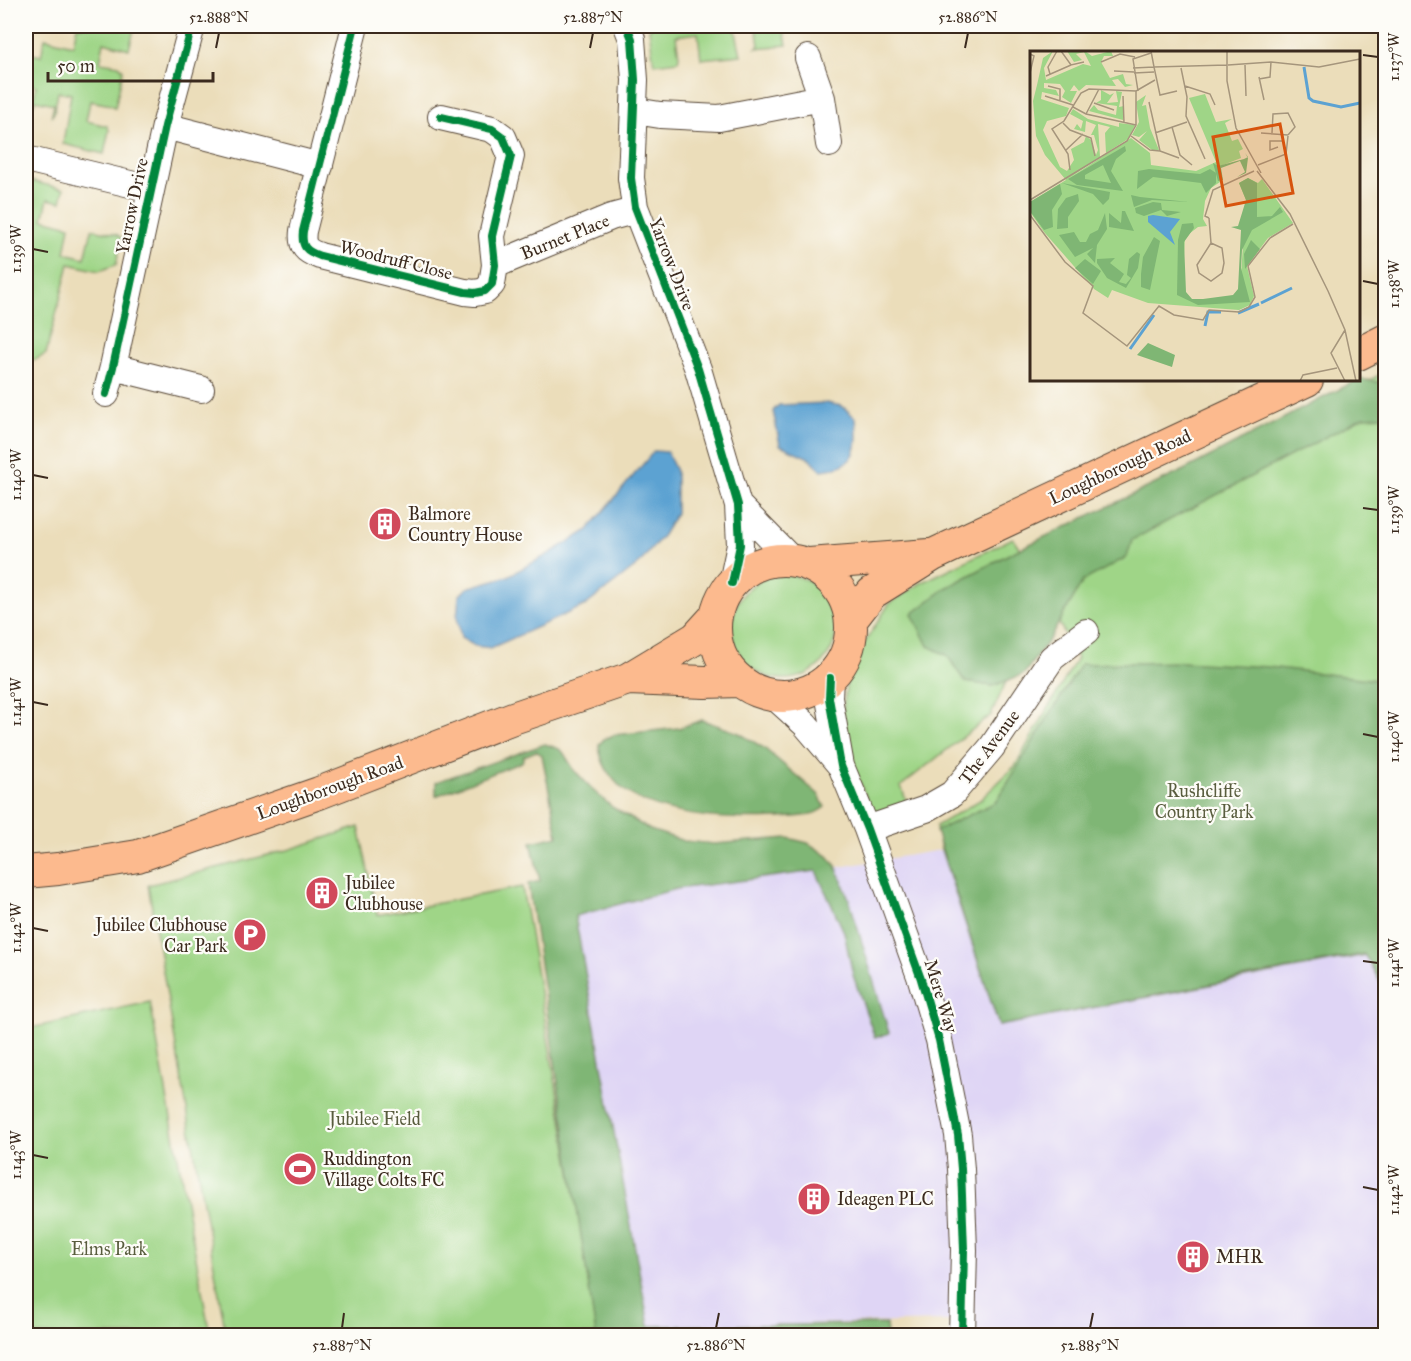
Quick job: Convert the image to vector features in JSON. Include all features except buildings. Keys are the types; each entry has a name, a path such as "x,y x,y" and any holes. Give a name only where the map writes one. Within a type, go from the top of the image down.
{"main road":[{"path":"1360,353 1386,340"},
{"name":"Loughborough Road","path":"851,620 872,593 933,555 1306,381"},
{"name":"Loughborough Road","path":"800,562 933,555"},
{"path":"770,561 800,562 829,577 844,597 851,620 850,641 843,661 830,678 813,689 794,695 774,696 740,681 723,661 715,636 716,616 723,596 732,583 749,569 770,561"},
{"name":"Loughborough Road","path":"26,872 138,856 309,797 513,718 628,679 696,638 716,616"},
{"name":"Loughborough Road","path":"628,679 740,681"}],"street":[{"name":"Yarrow Drive","path":"106,394 114,367 165,126 192,26"},
{"name":"Woodruff Close","path":"355,26 302,241 304,248 309,252 475,293 485,291 492,284 495,265 492,236 511,163 509,149 503,137 492,129 441,117"},
{"name":"Yarrow Drive","path":"627,26 632,39 635,111 632,178 635,207 698,369 738,505 741,545 732,583"},
{"path":"808,58 822,98 829,144"},
{"path":"635,111 660,115 719,118 822,98"},
{"path":"165,126 320,166"},
{"path":"26,159 151,189"},
{"name":"Burnet Place","path":"495,265 611,217 626,213 635,207"},
{"path":"114,367 201,388"},
{"path":"738,505 800,562"},
{"name":"The Avenue","path":"867,829 926,810 952,794 993,747 1052,657 1086,632"},
{"name":"Mere Way","path":"830,678 830,698 841,766 867,829 921,980 939,1040 957,1135 964,1250 962,1335"},
{"name":"Mere Way","path":"774,696 805,724 841,766"}],"shaded area":[{"path":"941,850 999,1026 1376,953 1386,958 1385,1335 950,1336 949,1321 649,1327 574,916 676,889 816,871"}],"green space":[{"path":"77,26 132,26 134,29 129,49 104,42 100,62 119,65 123,70 115,108 111,105 90,101 86,121 107,126 109,130 104,154 63,144 71,94 58,92 54,113 51,117 54,104 35,100 33,105 36,86 26,84 26,53 41,56 45,38 73,45"},
{"path":"654,26 753,26 735,28 741,55 701,59 698,33 676,36 678,61 654,64 649,29"},
{"path":"756,26 783,26 787,45 756,48 759,45"},
{"path":"26,180 64,189 61,202 48,199 43,219 70,226 65,253 85,258 92,229 116,234 122,238 116,265 99,271 69,264 46,354 35,360 26,357"},
{"name":"Rushcliffe Country Park","path":"1385,372 1385,958 1376,953 999,1026 941,850 936,826 980,800 1015,766 1077,658 1026,558"},
{"path":"1360,379 1385,383 1385,416 1363,417 1132,540 1127,557 1083,581 1050,638 1024,674 993,686 965,682 947,655 928,646 912,614 946,588 1011,553 1178,473 1355,381"},
{"path":"1013,538 1020,549 1011,553 928,646 947,655 965,681 993,686 1007,680 991,715 901,786 908,806 874,817 848,753 841,723 847,681 863,645 889,604 921,583"},
{"path":"784,575 804,579 821,590 832,607 836,627 832,647 821,664 804,675 784,679 764,675 747,664 736,647 732,627 736,607 747,590 764,579"},
{"name":"Rushcliffe Country Park","path":"1182,662 1268,667 1385,681 1385,990 1364,954 999,1026 936,831 996,802 1081,664"},
{"path":"702,720 739,733 764,748 818,794 825,807 808,815 795,817 738,818 696,815 656,806 638,799 623,789 610,775 599,745 604,739 614,735 679,728"},
{"path":"545,744 563,752 574,770 612,807 650,830 684,841 714,844 788,838 808,843 828,856 836,866 849,899 889,1033 875,1038 853,975 844,932 816,871 676,889 575,916 649,1326 886,1324 887,1335 596,1335 528,884 540,881 531,842 558,836 542,755 536,751 524,756 522,762 436,796 436,782"},
{"name":"Jubilee Field","path":"359,827 377,915 522,887 599,1335 226,1335 148,885 288,850"},
{"name":"Elms Park","path":"150,1002 210,1335 26,1335 26,1029"}],"water":[{"path":"826,403 842,406 856,418 857,440 856,448 849,461 821,470 811,459 780,445 773,411 779,405"},
{"path":"654,451 667,452 676,471 676,513 663,535 639,564 586,605 491,648 475,646 461,638 457,617 459,596 467,588 508,576 587,531"}],"cycle path":[{"path":"106,394 165,126 192,26"},
{"path":"355,26 303,231 306,248 320,256 465,292 485,291 492,284 495,265 492,236 511,156 503,137 492,129 441,117"},
{"path":"627,26 632,39 635,80 631,178 635,207 698,369 738,505 740,545 732,583"},
{"path":"830,678 829,698 841,766 867,829 921,979 939,1040 958,1135 961,1169 964,1250 962,1336"}],"place":[{"name":"Balmore Country House","path":"385,524"},
{"name":"Jubilee Clubhouse","path":"322,893"},
{"name":"Jubilee Clubhouse Car Park","path":"250,935"},
{"name":"Ruddington Village Colts FC","path":"300,1169"},
{"name":"Ideagen PLC","path":"814,1199"},
{"name":"MHR","path":"1193,1257"}]}
